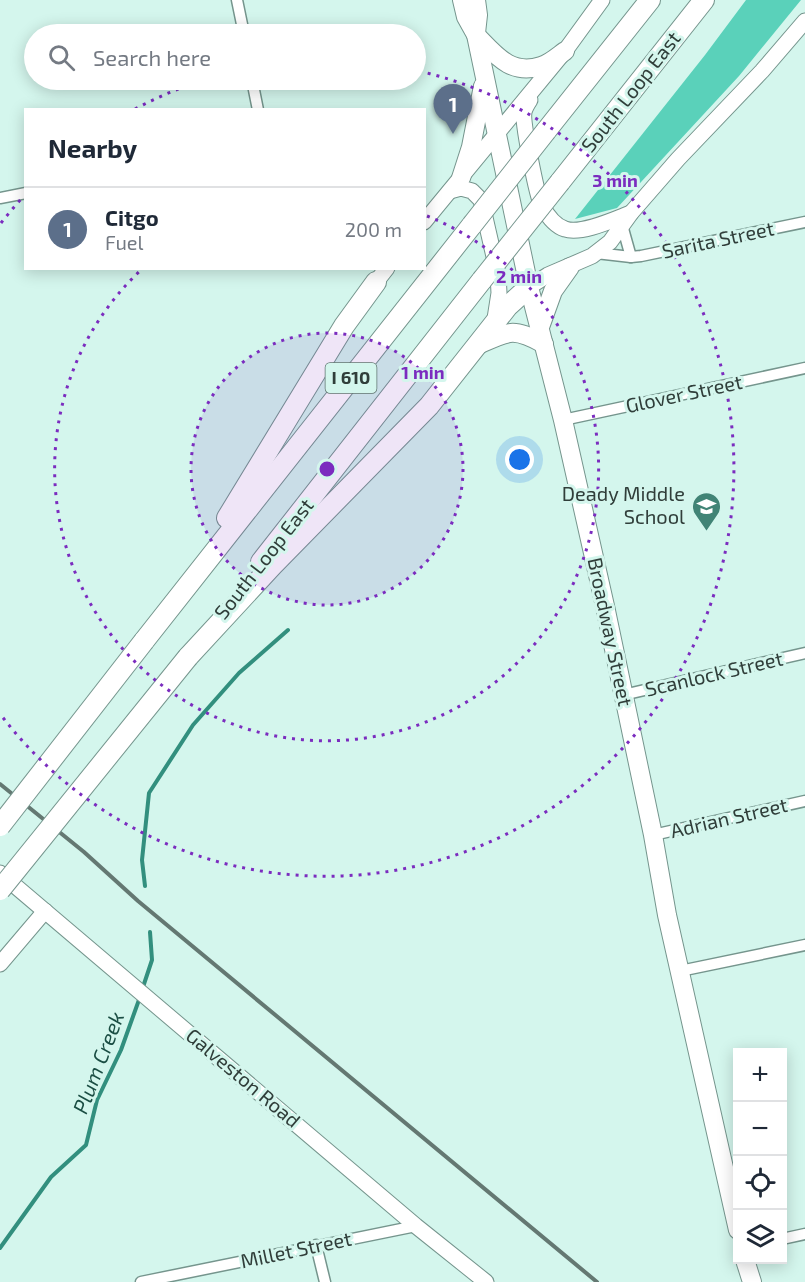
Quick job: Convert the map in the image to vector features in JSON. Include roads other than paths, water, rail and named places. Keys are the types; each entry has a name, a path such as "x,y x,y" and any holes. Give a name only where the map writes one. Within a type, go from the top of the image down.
{"highway":[{"name":"I 610","path":"0,826 144,641 227,528 650,0"},
{"name":"South Loop East","path":"268,561 482,280 704,0"},
{"path":"227,528 344,326 382,275"},
{"path":"0,890 268,561 429,406 508,306 529,287"}],"main road":[{"name":"Broadway Street","path":"462,0 466,17 476,35 529,287 563,420 653,835 667,915 734,1210"},
{"name":"Broadway Street","path":"476,0 478,15 476,35"},
{"path":"426,220 537,86 602,0"},
{"path":"529,287 596,253 610,242 626,219 678,159 762,72 805,21"},
{"path":"476,35 502,62 510,66 524,68 542,66 565,51"},
{"path":"455,185 471,147 485,76"},
{"path":"537,86 524,113 526,132 542,205 552,220 565,230 582,229 626,219"},
{"path":"455,185 472,190 481,200 498,274 494,325"},
{"path":"478,345 499,335 516,331 542,335 553,291 570,267"},
{"name":"Galveston Road","path":"0,873 416,1226 486,1282"},
{"path":"0,964 45,911"},
{"path":"746,1264 752,1282"}],"street":[{"path":"237,0 242,24"},
{"path":"254,90 258,108"},
{"path":"0,198 24,194"},
{"path":"626,219 631,257"},
{"name":"Sarita Street","path":"596,253 631,257 805,222"},
{"name":"Glover Street","path":"563,420 805,368"},
{"name":"Scanlock Street","path":"623,695 805,653"},
{"name":"Adrian Street","path":"653,835 805,801"},
{"path":"680,970 805,945"},
{"name":"Millet Street","path":"141,1282 416,1226"},
{"path":"787,1238 805,1234"},
{"path":"316,1245 325,1282"}],"waterway":[{"name":"Plum Creek","path":"145,886 142,860 149,793 193,725 239,673 288,630"},
{"name":"Plum Creek","path":"142,990 152,960 150,932"},
{"name":"Plum Creek","path":"0,1248 51,1177 86,1145 97,1100 121,1050 140,997"}],"railway":[{"path":"0,784 597,1282"}],"place":[{"name":"Citgo","path":"453,134"},
{"name":"Deady Middle School","path":"706,532"}]}
